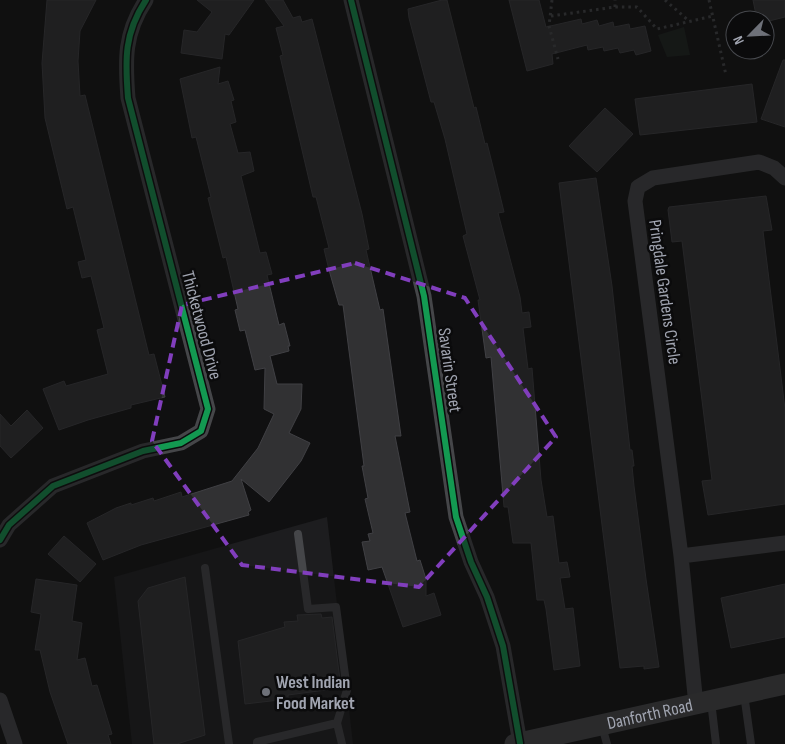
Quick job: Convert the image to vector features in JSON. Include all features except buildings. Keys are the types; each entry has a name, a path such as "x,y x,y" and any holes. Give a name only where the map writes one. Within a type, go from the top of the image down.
{"main road":[{"name":"Danforth Road","path":"517,743 605,735 704,703 785,684"}],"street":[{"name":"Thicketwood Drive","path":"0,540 4,521 53,486 143,451 182,443 201,431 208,409 128,98 125,62 129,37 135,18 146,0"},
{"name":"Savarin Street","path":"351,0 424,296 456,517 471,562 488,597 503,646 517,743"},
{"name":"Pringdale Gardens Circle","path":"704,703 681,556 635,207 637,192 641,185 653,178 759,162 774,168 785,178"},
{"path":"681,556 785,543"},
{"path":"0,700 15,744"}],"lane":[{"path":"298,534 308,609 336,607 347,690 337,723 342,744"},
{"path":"205,568 229,744"},
{"path":"744,694 750,744"},
{"path":"704,703 716,744"},
{"path":"257,744 257,742 337,723"}],"path":[{"path":"552,0 549,26 558,58"},
{"path":"614,7 615,0"},
{"path":"665,0 689,21"},
{"path":"709,0 726,75"},
{"path":"551,16 614,7 636,7 656,29 713,16"}],"highlighted area":[{"path":"355,263 465,298 556,437 419,587 242,565 152,441 182,305"}],"shaded area":[{"path":"684,27 690,55 667,57 658,35"},
{"path":"327,517 353,744 132,744 114,577"}],"cycle path":[{"path":"0,540 9,525 53,486 143,451 181,443 201,431 208,409 128,98 126,71 130,35 133,24 146,0"},
{"path":"351,0 424,296 456,517 471,562 487,597 503,646 520,743"}],"place":[{"name":"West Indian Food Market","path":"266,692"}]}
